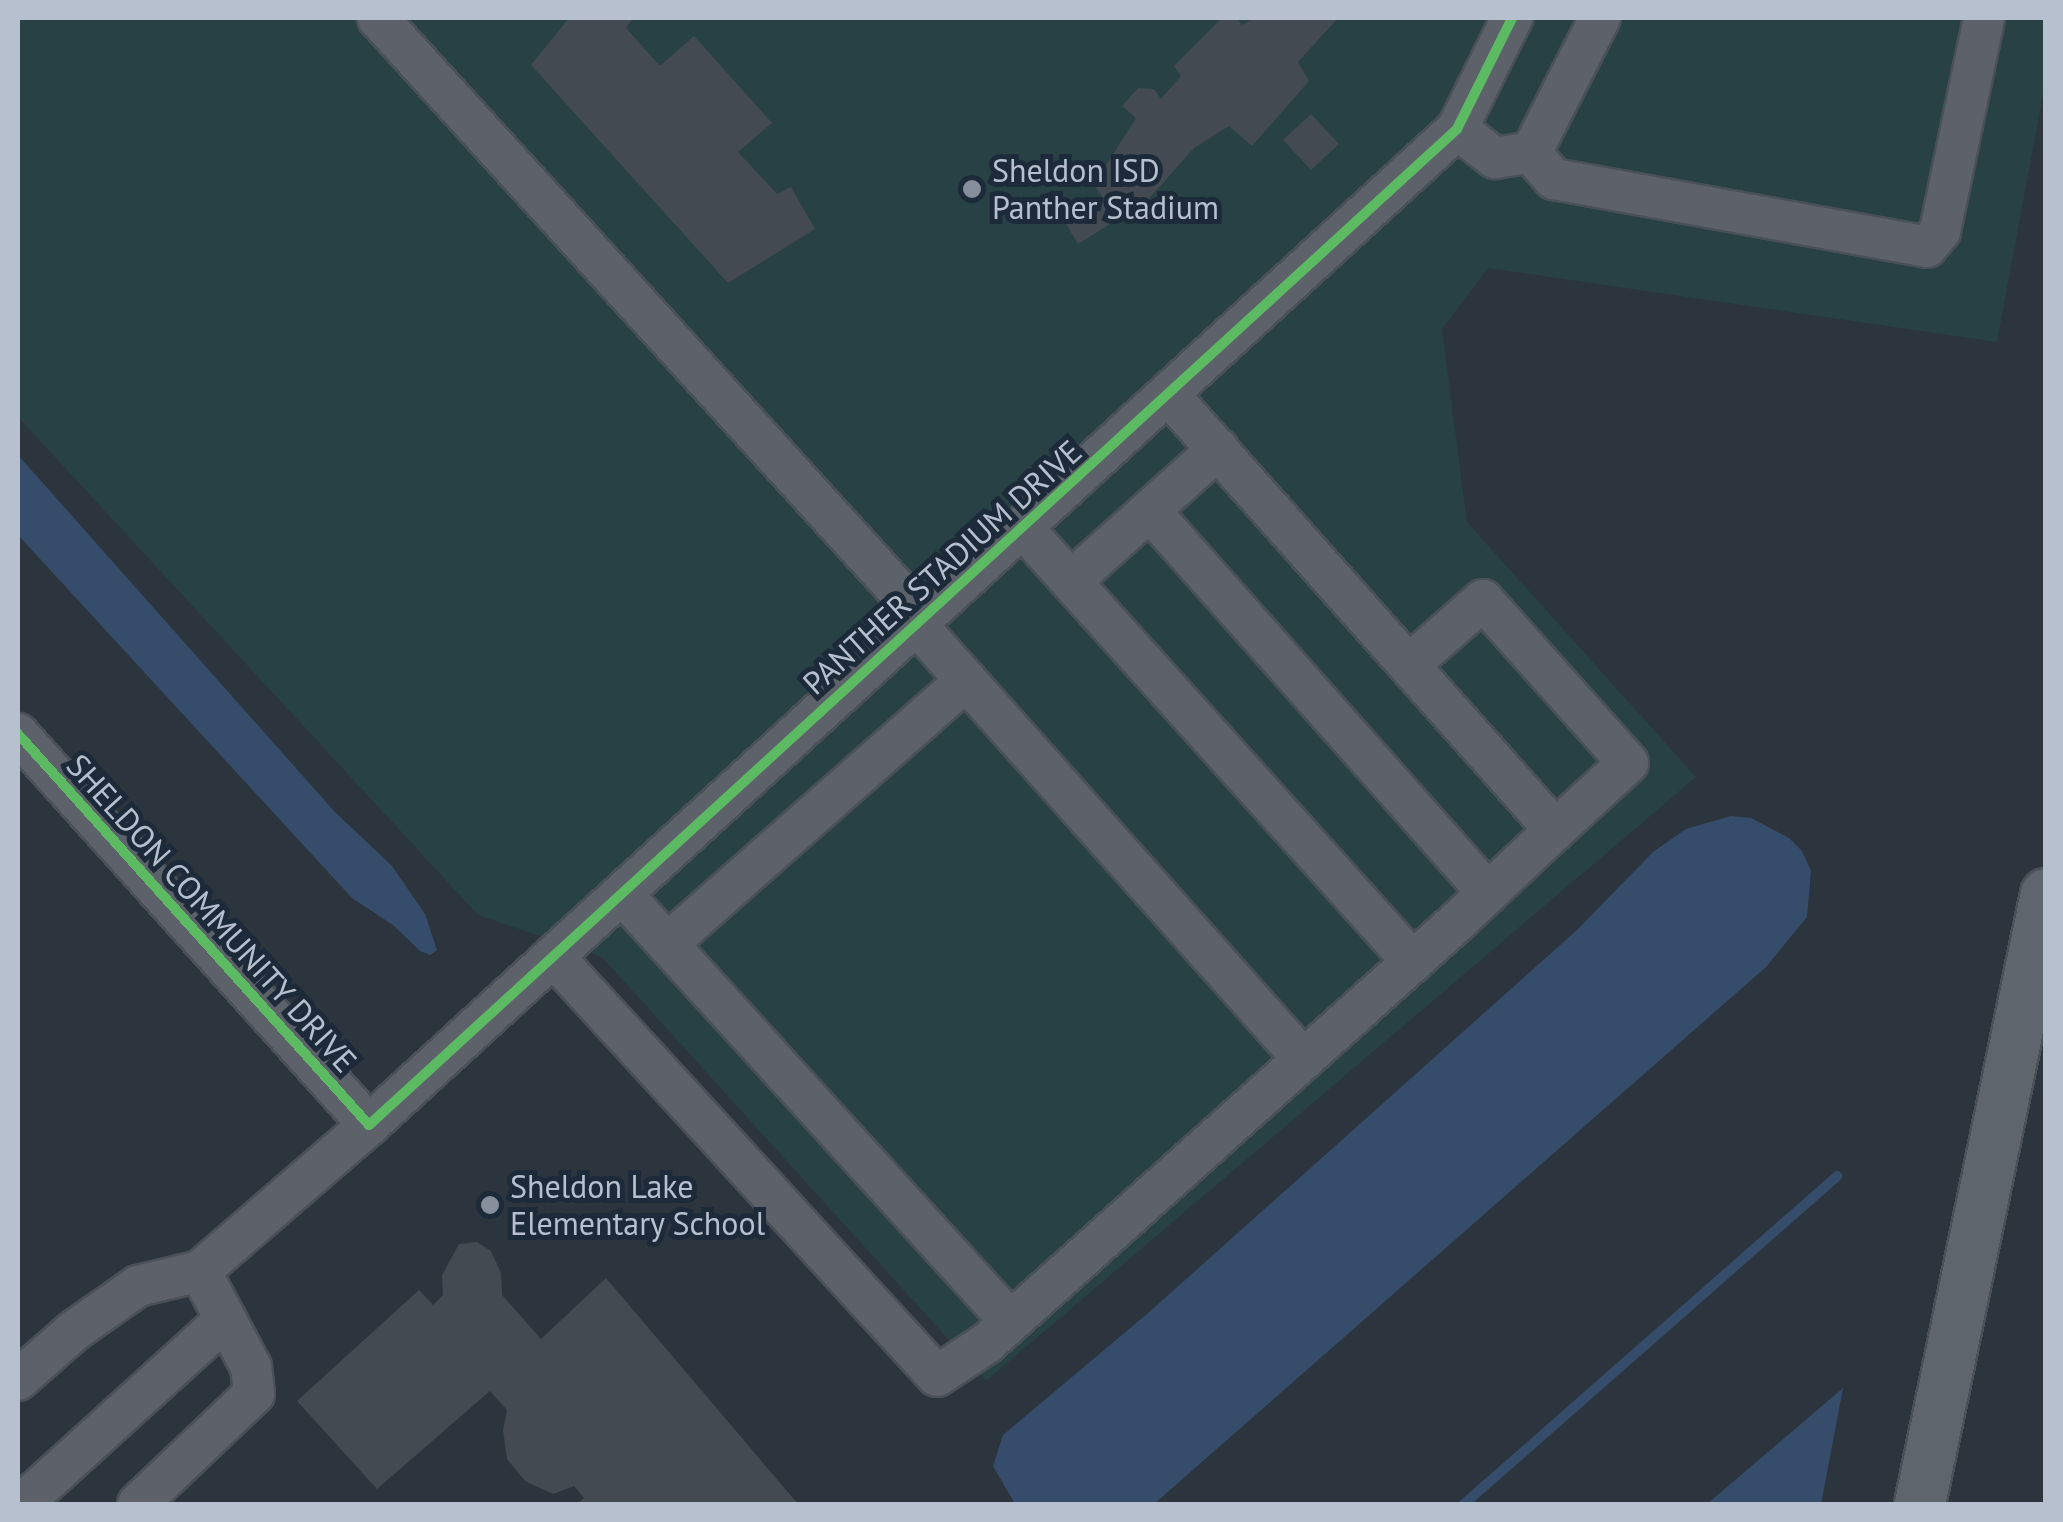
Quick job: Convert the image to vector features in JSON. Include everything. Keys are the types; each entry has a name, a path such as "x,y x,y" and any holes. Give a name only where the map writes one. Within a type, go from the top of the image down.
{"main road":[{"path":"1920,1504 2046,894"}],"street":[{"path":"378,18 919,621 966,680 1304,1059"},
{"name":"PANTHER STADIUM DRIVE","path":"200,1271 369,1125 1457,129 1512,18"},
{"path":"1532,152 1600,18"},
{"path":"1532,152 1554,179 1927,247 1940,231 1984,18"},
{"path":"1457,129 1496,158 1532,152"},
{"path":"1168,394 1555,830"},
{"path":"1072,580 1218,449"},
{"path":"1150,510 1488,893"},
{"path":"1022,527 1413,962"},
{"path":"553,956 936,1376 1010,1322 1413,962 1628,763 1483,600 1410,664"},
{"path":"667,944 966,680"},
{"name":"SHELDON COMMUNITY DRIVE","path":"18,734 369,1125"},
{"path":"622,894 1010,1322"},
{"path":"18,1380 75,1330 138,1286 200,1271 252,1367 254,1394 138,1504"},
{"path":"22,1504 226,1319"}],"green space":[{"path":"18,18 2045,18 2045,84 1997,342 1488,268 1442,329 1467,522 1696,777 986,1381 602,957 478,915 18,417"}],"water":[{"path":"18,455 334,811 392,866 425,914 437,950 430,955 420,951 393,925 352,898 18,535"},
{"path":"1731,816 1751,818 1789,838 1802,851 1811,871 1807,917 1766,967 1154,1504 1015,1504 993,1466 1003,1435 1147,1314 1577,930 1653,852 1686,829"},
{"path":"1843,1388 1821,1504 1707,1504"}],"building":[{"path":"569,18 633,18 626,28 660,66 694,36 772,123 738,152 777,194 791,187 815,229 728,283 531,65"},
{"path":"1222,18 1237,18 1242,25 1254,18 1338,18 1298,62 1309,81 1252,146 1229,126 1194,148 1147,201 1078,244 1064,221 1104,200 1094,184 1136,118 1122,106 1138,88 1154,89 1161,99 1181,76 1174,66"},
{"path":"1311,114 1339,144 1311,170 1283,140"},
{"path":"477,1242 491,1251 501,1273 502,1295 541,1339 606,1278 798,1504 577,1504 584,1498 574,1486 553,1494 525,1481 507,1459 503,1430 507,1410 490,1391 377,1489 297,1401 419,1290 433,1305 443,1295 442,1275 459,1244"}],"waterway":[{"path":"1464,1504 1838,1176"}],"cycle path":[{"path":"18,734 369,1125 1457,129 1512,18"}],"place":[{"name":"Sheldon ISD Panther Stadium","path":"972,189"},
{"name":"Sheldon Lake Elementary School","path":"490,1205"}]}
